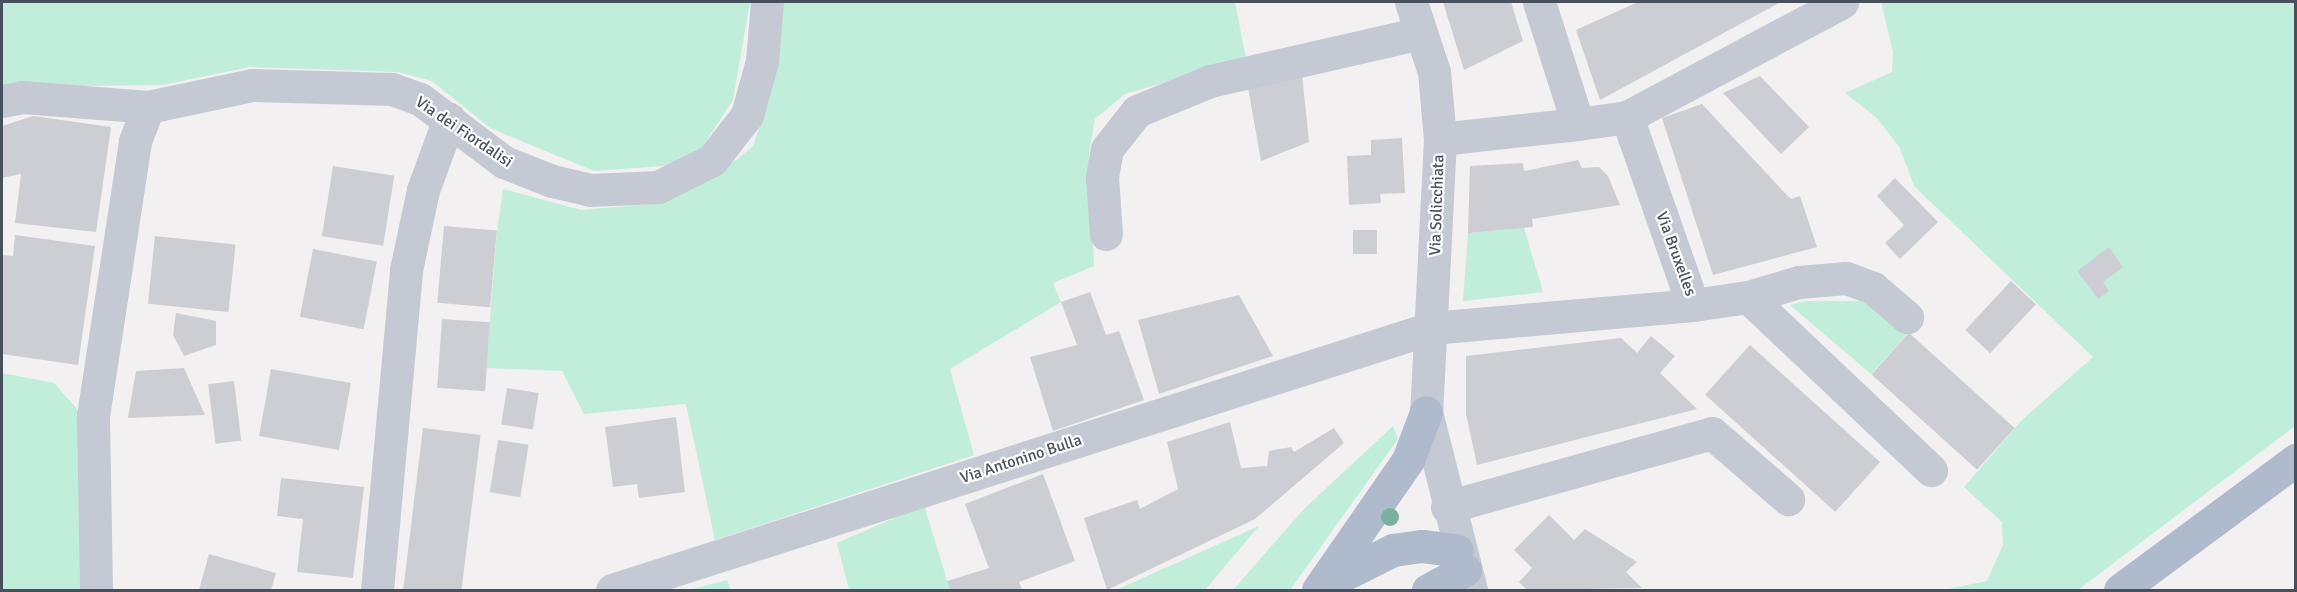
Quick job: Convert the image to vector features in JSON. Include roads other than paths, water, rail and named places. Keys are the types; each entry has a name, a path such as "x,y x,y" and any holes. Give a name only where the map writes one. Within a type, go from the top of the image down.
{"main road":[{"path":"1321,587 1407,460 1426,412"},
{"path":"2120,591 2295,460"},
{"path":"1321,587 1393,550 1422,546 1464,570 1428,591"}],"street":[{"name":"Via dei Fiordalisi","path":"2,101 22,97 148,107 252,85 392,89 449,119 504,162 552,182 590,190 632,190 687,177 712,160 747,115 762,61 767,2"},
{"name":"Via Solicchiata","path":"1411,2 1434,72 1440,139 1426,412 1446,507 1464,570"},
{"path":"1539,2 1578,124"},
{"path":"1440,139 1627,117 1842,2"},
{"path":"1106,234 1102,177 1107,149 1137,111 1210,81 1421,33"},
{"path":"96,591 93,416 135,141 148,107"},
{"name":"Via Bruxelles","path":"1627,117 1694,305 1748,297 1799,282 1846,278 1874,288 1907,317"},
{"path":"377,591 406,270 423,190 449,119"},
{"path":"1748,297 1931,470"},
{"name":"Via Antonino Bulla","path":"612,591 1431,328 1694,305"},
{"path":"1446,507 1712,433 1788,499"}]}
